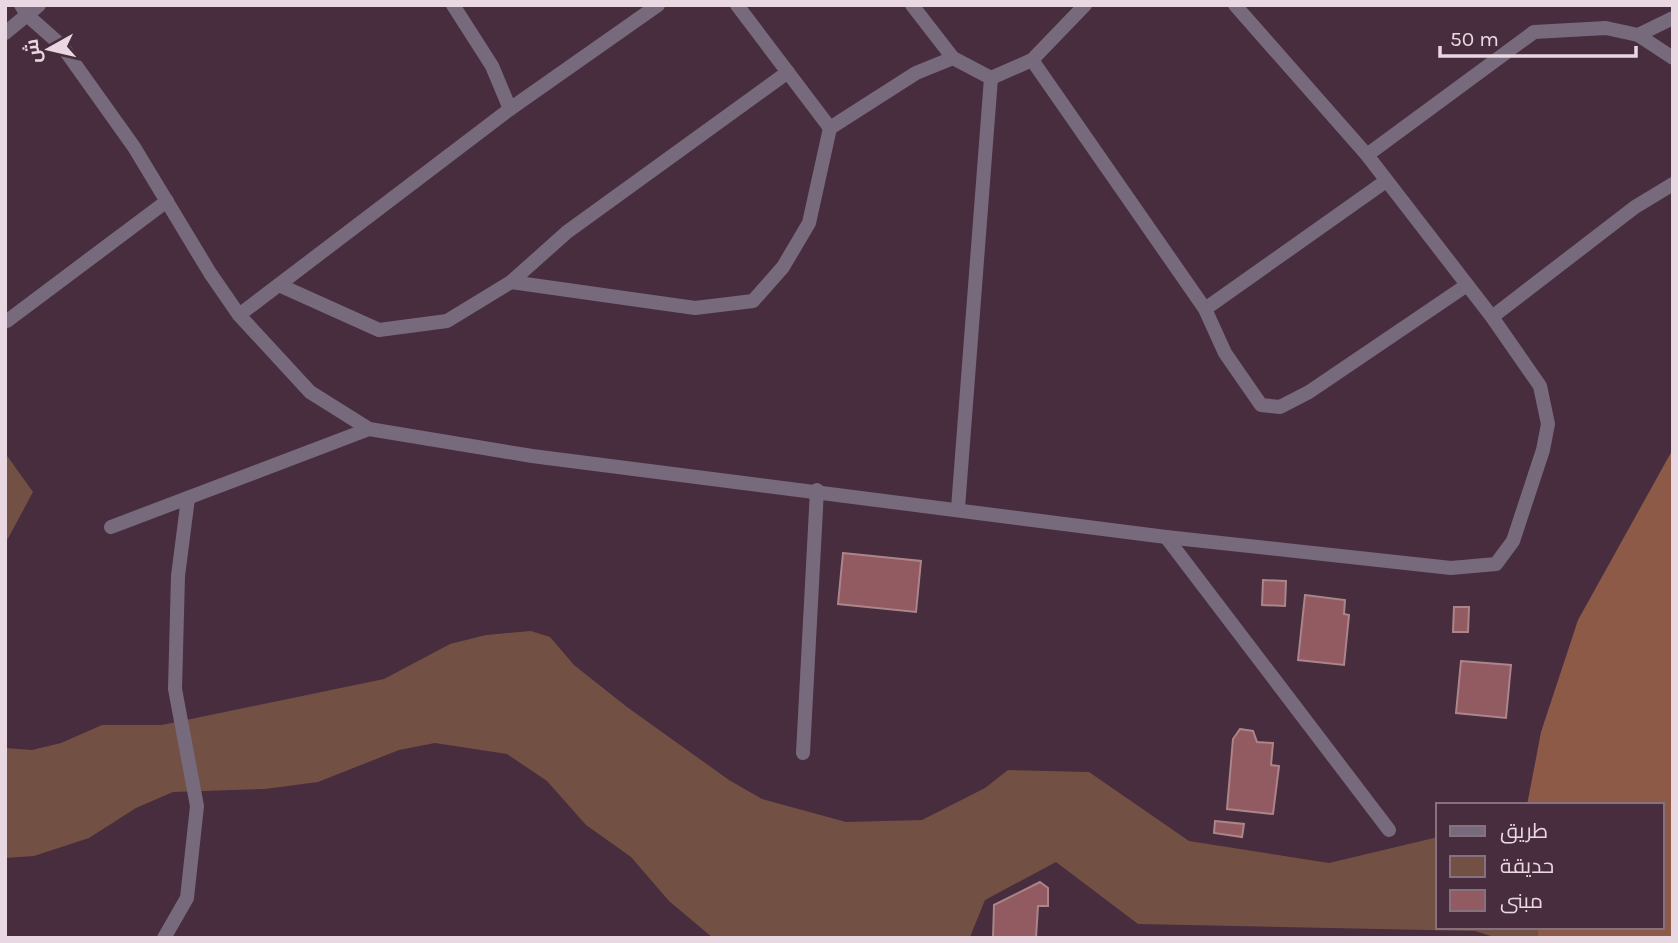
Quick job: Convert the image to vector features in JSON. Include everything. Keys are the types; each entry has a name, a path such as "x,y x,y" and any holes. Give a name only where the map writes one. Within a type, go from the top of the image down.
{"street":[{"path":"5,33 24,10 39,5"},
{"path":"453,5 492,66 510,108"},
{"path":"239,315 510,108 659,5"},
{"path":"737,5 830,128"},
{"path":"912,5 953,58 991,78"},
{"path":"991,78 1032,61 1085,5"},
{"path":"24,10 62,46 134,147 210,273 239,315 310,392 369,429 532,456 958,508 1166,537 1451,568 1496,564 1513,541 1548,424 1540,386 1492,317 1367,155 1235,5"},
{"path":"1638,35 1673,18"},
{"path":"1367,155 1534,32 1606,28 1638,35 1673,58"},
{"path":"511,282 695,308 753,300 783,267 809,223 830,128 916,73 953,58"},
{"path":"1032,61 1205,309 1224,353 1261,405 1280,407 1309,392 1467,285"},
{"path":"279,285 379,330 447,321 511,282 567,232 789,72"},
{"path":"958,508 991,78"},
{"path":"1205,309 1387,181"},
{"path":"1492,317 1626,214 1673,184"},
{"path":"7,321 167,201"},
{"path":"111,527 369,429"},
{"path":"803,753 817,490"},
{"path":"164,938 187,898 197,806 175,689 178,576 188,498"},
{"path":"1166,537 1389,830"}],"green space":[{"path":"5,453 33,492 5,544"},
{"path":"531,631 550,637 574,665 627,707 729,780 762,799 846,822 922,820 985,788 1008,770 1089,772 1189,841 1329,863 1436,837 1436,929 1537,929 1538,938 1497,938 1475,931 1138,924 1056,862 985,900 970,937 713,938 669,901 631,857 586,825 547,781 507,754 435,743 399,750 318,782 265,789 173,792 136,808 89,838 34,856 5,858 5,748 32,750 61,743 102,725 162,725 384,679 450,644 486,635"}],"shaded area":[{"path":"1673,449 1673,938 1538,938 1537,929 1664,929 1664,803 1527,803 1541,732 1578,620"}],"building":[{"path":"843,553 921,561 916,612 838,604"},
{"path":"1263,580 1286,581 1285,606 1262,605"},
{"path":"1305,595 1345,600 1344,614 1349,615 1344,665 1298,660"},
{"path":"1454,607 1469,607 1468,632 1453,632"},
{"path":"1461,661 1511,665 1506,718 1456,713"},
{"path":"1240,729 1253,731 1257,742 1273,743 1271,765 1279,766 1273,814 1227,809 1233,739"},
{"path":"1215,821 1244,824 1242,837 1214,833"},
{"path":"1040,882 1048,888 1048,906 1038,906 1036,938 993,938 994,905"}]}
